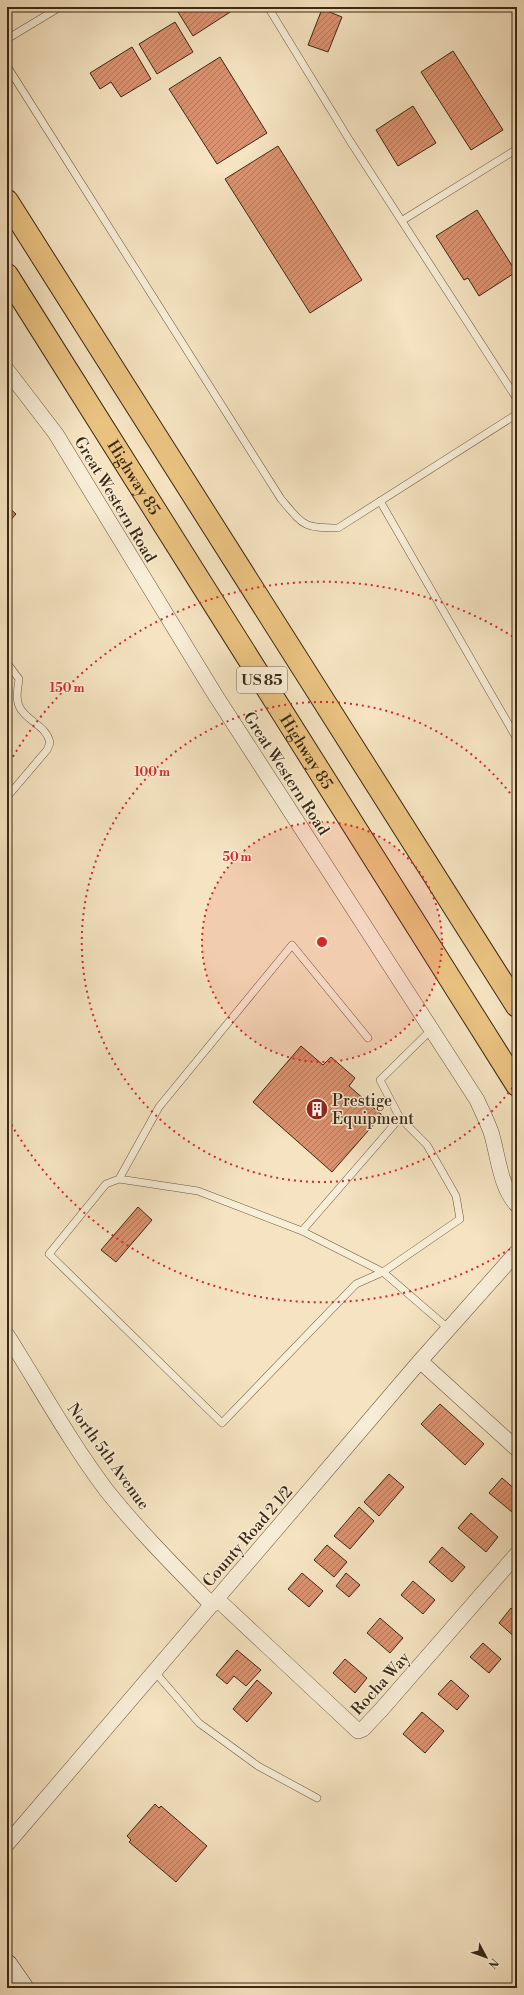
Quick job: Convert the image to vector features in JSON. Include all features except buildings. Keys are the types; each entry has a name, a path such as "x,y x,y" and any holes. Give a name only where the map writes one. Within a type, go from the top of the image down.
{"highway":[{"name":"US 85","path":"7,201 517,1006"},
{"name":"Highway 85","path":"7,275 517,1085"}],"street":[{"name":"Great Western Road","path":"7,370 56,434 214,693 477,1100 490,1132 500,1171 513,1200 517,1205"},
{"name":"County Road 2 1/2","path":"7,1844 154,1671 217,1602 420,1361 517,1252"},
{"name":"North 5th Avenue","path":"7,1335 80,1452 108,1491 144,1534 217,1602"},
{"path":"420,1361 517,1449"},
{"name":"Rocha Way","path":"217,1602 358,1731 363,1729 381,1710 517,1554"},
{"path":"7,1965 23,1988"}],"lane":[{"path":"7,39 60,7"},
{"path":"268,7 350,141 517,399"},
{"path":"7,66 281,500 298,520 312,528 338,528 517,414"},
{"path":"402,220 517,148"},
{"path":"380,502 517,739"},
{"path":"7,663 19,679 17,697 19,707 47,734 50,743 47,750 7,797"},
{"path":"119,1179 159,1107 292,945 368,1038"},
{"path":"431,1030 380,1080 400,1118 427,1145 456,1196 460,1219 383,1272 356,1284 222,1423 49,1254 106,1184 119,1179 198,1191 302,1231 383,1272 449,1329"},
{"path":"302,1231 400,1118"},
{"path":"154,1671 199,1723 258,1766 317,1798"}],"place":[{"name":"Prestige Equipment","path":"317,1109"}]}
